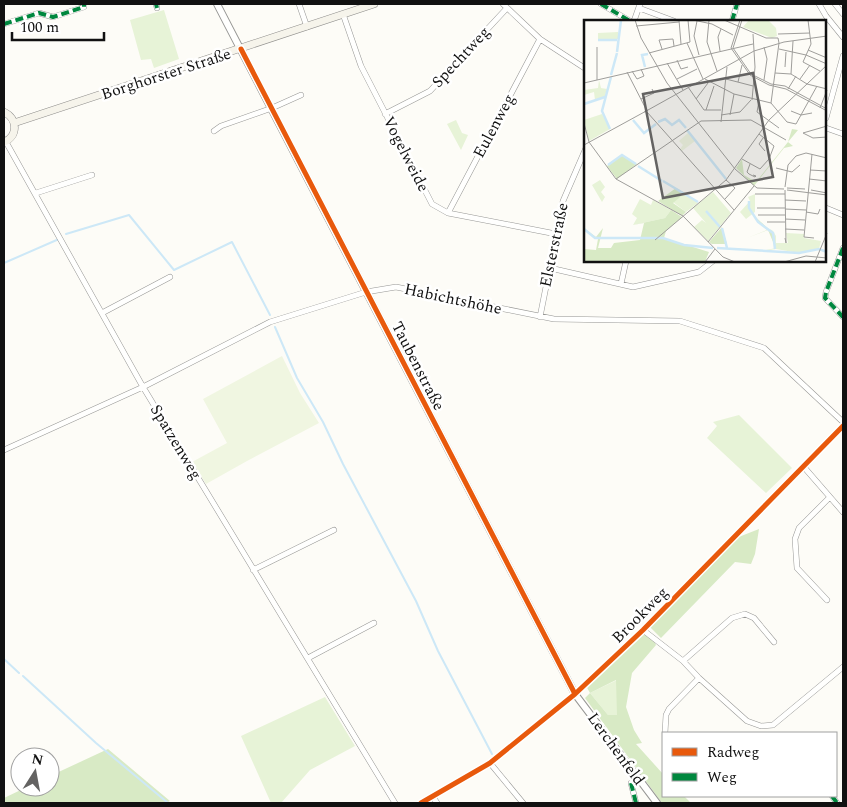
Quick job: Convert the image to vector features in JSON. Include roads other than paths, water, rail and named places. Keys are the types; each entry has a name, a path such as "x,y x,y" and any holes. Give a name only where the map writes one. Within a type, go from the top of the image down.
{"main road":[{"name":"Borghorster Straße","path":"14,123 374,4"},
{"path":"4,112 10,116 14,123 14,134 5,142"}],"street":[{"path":"4,24 39,13 53,17 84,7 84,4"},
{"name":"Taubenstraße","path":"218,4 575,694"},
{"path":"298,4 307,27"},
{"path":"601,4 628,20"},
{"path":"732,20 737,4"},
{"path":"819,4 843,37"},
{"path":"835,4 843,14"},
{"path":"505,6 540,39 584,68"},
{"name":"Spechtweg","path":"385,114 430,91 505,6"},
{"path":"634,20 640,6 672,20"},
{"name":"Vogelweide","path":"343,14 362,66 432,204 448,213 556,234"},
{"name":"Eulenweg","path":"448,213 540,39"},
{"path":"828,99 843,56"},
{"path":"214,131 221,126 272,108 301,95"},
{"path":"827,128 843,134"},
{"name":"Spatzenweg","path":"5,142 36,193 143,387 395,803"},
{"name":"Elsterstraße","path":"540,317 562,201 584,152"},
{"path":"36,193 92,175"},
{"path":"827,208 843,215"},
{"path":"843,248 826,292 826,298 843,317"},
{"path":"621,284 626,262"},
{"path":"550,268 633,286 698,272 712,262"},
{"path":"102,313 170,277"},
{"name":"Habichtshöhe","path":"4,450 143,387 270,322 366,292 396,288 554,319 680,320 764,348 843,422"},
{"name":"Brookweg","path":"421,803 490,763 575,694 643,630 843,426"},
{"path":"803,466 843,512"},
{"path":"827,600 797,568 795,539 799,528 829,498"},
{"path":"253,570 334,530"},
{"path":"682,661 732,618 745,614 754,618 774,642"},
{"path":"308,658 374,623"},
{"path":"643,630 682,661 747,721 761,726 773,725 843,668"},
{"path":"665,732 666,715 669,709 699,678"},
{"name":"Lerchenfeld","path":"575,694 657,803"},
{"path":"490,763 523,803"},
{"path":"631,783 636,803"},
{"path":"433,797 437,803"}],"waterway":[{"path":"66,234 129,215 174,270 232,242 270,315"},
{"path":"4,263 59,239"},
{"path":"275,327 297,378 323,422 343,464 416,601 438,651 492,754"},
{"path":"4,659 19,673"},
{"path":"23,676 96,743 168,803"}]}
